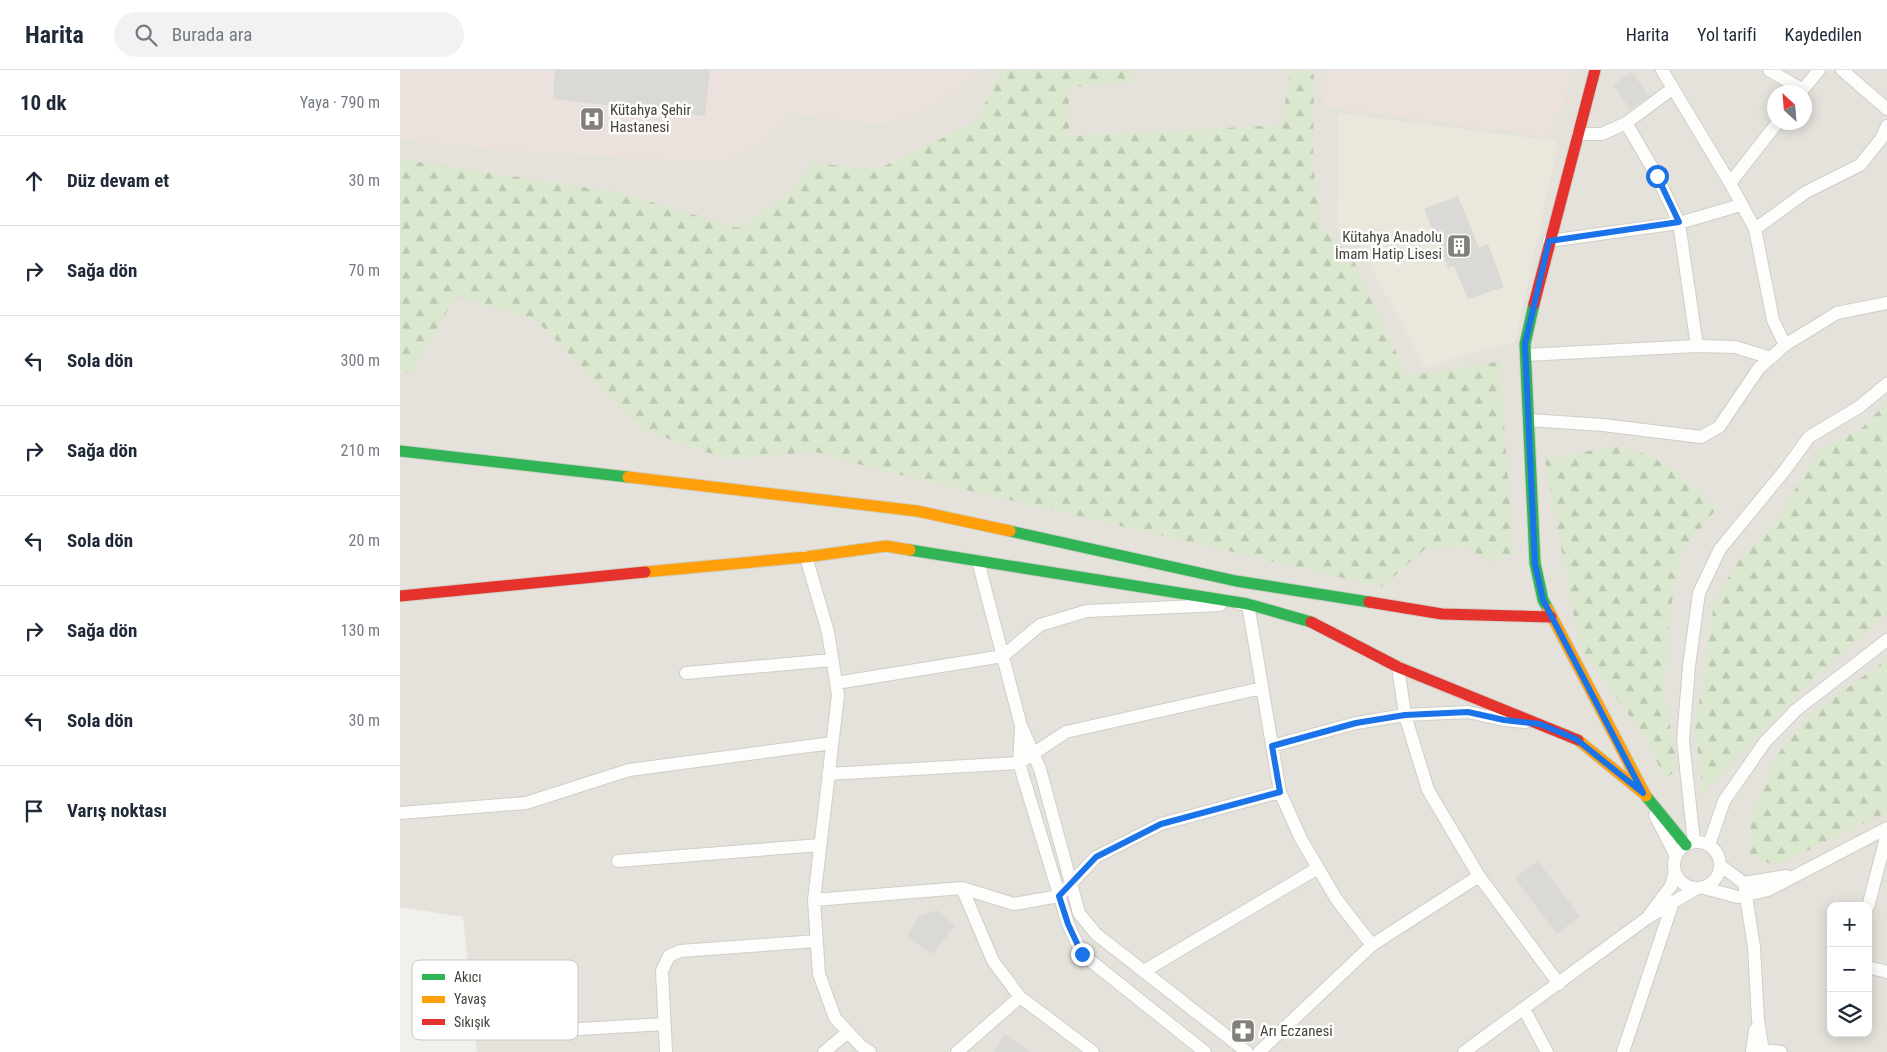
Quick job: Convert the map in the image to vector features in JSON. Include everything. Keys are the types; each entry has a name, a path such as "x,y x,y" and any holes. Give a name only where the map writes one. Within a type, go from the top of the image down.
{"street":[{"path":"1595,70 1549,241 1525,344 1535,564 1543,600 1551,617 1676,856 1675,872 1671,886 1647,918"},
{"path":"1662,70 1730,183 1755,229 1773,320 1784,345"},
{"path":"1769,70 1793,85"},
{"path":"1807,85 1820,70"},
{"path":"1842,70 1887,109"},
{"path":"1578,134 1602,134 1626,123 1672,89"},
{"path":"1626,123 1657,176 1679,222 1697,346"},
{"path":"1755,229 1806,192 1860,165 1881,139 1886,129"},
{"path":"1730,183 1772,130"},
{"path":"1549,241 1679,222 1742,204"},
{"path":"1529,420 1603,425 1701,437 1719,427 1759,368 1784,345 1837,313 1887,303"},
{"path":"1526,355 1697,346 1735,347 1770,358"},
{"path":"1690,843 1683,740 1689,666 1699,593 1720,548 1786,470 1810,437 1859,406 1887,384"},
{"path":"400,451 917,511 1236,581 1442,614 1551,617"},
{"path":"400,596 806,557 886,546 1248,604 1316,623 1398,667 1576,739 1643,793 1690,843 1709,845 1717,853 1721,866 1744,883 1754,947 1759,1051 1781,1052"},
{"path":"806,557 828,632 838,695 814,900 819,974 835,1018 870,1052"},
{"path":"978,561 1021,726 1040,770 1079,912 1096,934 1248,1052"},
{"path":"836,682 1003,656 1040,626 1087,611 1248,604"},
{"path":"1248,604 1280,792 1301,838 1337,900 1372,945"},
{"path":"1709,845 1724,800 1765,742 1796,710 1887,640"},
{"path":"686,673 832,660"},
{"path":"1398,667 1405,715 1428,790 1479,876 1559,984"},
{"path":"828,774 1019,763 1066,732 1262,688"},
{"path":"1272,746 1356,723 1405,715 1468,712 1504,720 1540,724"},
{"path":"1021,726 1019,763 1068,924 1082,954 1205,1052"},
{"path":"400,813 526,803 628,770 832,743"},
{"path":"814,900 962,888 1014,904 1059,896 1096,857 1161,824 1280,792"},
{"path":"1675,872 1683,884 1738,897 1746,896 1768,890 1887,828"},
{"path":"1869,902 1887,834"},
{"path":"1676,856 1690,843"},
{"path":"618,861 820,845"},
{"path":"1464,1052 1647,918 1716,880 1721,866"},
{"path":"1144,971 1318,868"},
{"path":"1744,883 1800,872"},
{"path":"1259,1052 1372,945 1479,876"},
{"path":"962,888 993,961 1020,997 1093,1052"},
{"path":"1622,1049 1672,904"},
{"path":"666,1052 662,971 669,956 680,951 817,941"},
{"path":"1872,968 1887,972"},
{"path":"957,1052 1020,997"},
{"path":"1524,1009 1547,1052"},
{"path":"578,1029 664,1024"},
{"path":"824,1052 848,1032"}],"shaded area":[{"path":"400,70 1887,70 1887,1052 477,1052 476,1040 578,1040 578,960 467,960 463,917 400,907"},
{"name":"Kütahya Şehir Hastanesi","path":"400,70 977,70 963,86 930,109 886,125 790,114 767,139 740,157 717,163 500,150 400,139"},
{"path":"1328,70 1576,70 1549,137 1325,106"},
{"path":"1338,113 1555,141 1556,152 1515,342 1466,354 1425,368 1356,238 1337,231"}],"green space":[{"path":"1001,70 1135,70 1130,83 1069,87 1069,136 1282,125 1290,70 1304,70 1314,75 1313,164 1321,228 1351,255 1407,376 1500,361 1513,554 1490,561 1464,546 1425,549 1382,587 876,469 816,452 726,459 643,430 536,320 456,296 410,375 400,369 400,159 621,193 739,228 786,195 812,163 878,169 976,122"},
{"path":"1887,402 1887,614 1799,692 1703,794 1695,728 1715,599 1738,561 1772,527 1820,449 1861,429"},
{"path":"1613,446 1649,455 1676,472 1717,508 1681,553 1669,619 1665,696 1678,769 1665,779 1646,738 1580,649 1545,460"},
{"path":"1887,659 1887,812 1776,866 1750,855 1751,819 1777,755 1809,716"}],"building":[{"path":"555,70 710,70 705,116 553,99"},
{"path":"1632,72 1649,96 1630,109 1613,85"},
{"name":"Kütahya Anadolu İmam Hatip Lisesi","path":"1458,196 1479,248 1488,244 1504,287 1468,299 1454,266 1448,268 1424,209"},
{"path":"1538,861 1580,916 1557,934 1515,878"},
{"path":"937,910 955,926 932,954 907,936 920,916"},
{"path":"1005,1034 1031,1052 993,1052"}],"traffic: fast":[{"path":"1534,304 1525,344 1535,563 1543,600 1548,609"},
{"path":"400,451 628,477"},
{"path":"1010,531 1236,581 1369,602"},
{"path":"910,550 1248,604 1311,622"},
{"path":"1646,796 1686,845"}],"traffic: slow":[{"path":"628,477 917,511 1010,531"},
{"path":"645,572 806,557 886,546 910,550"},
{"path":"1548,609 1646,796"},
{"path":"1578,740 1643,793"}],"traffic: jam":[{"path":"1534,304 1595,70"},
{"path":"400,596 645,572"},
{"path":"1369,602 1442,614 1551,617"},
{"path":"1311,622 1398,667 1578,740"}],"place":[{"name":"Kütahya Şehir Hastanesi","path":"592,119"},
{"name":"Kütahya Anadolu İmam Hatip Lisesi","path":"1459,246"},
{"name":"Arı Eczanesi","path":"1243,1031"}],"route":[{"path":"1082,954 1068,924 1059,896 1096,857 1161,824 1280,792 1272,746 1356,723 1405,715 1468,712 1504,720 1540,724 1576,739 1643,793 1543,600 1535,564 1525,344 1549,241 1679,222 1657,176"}]}
